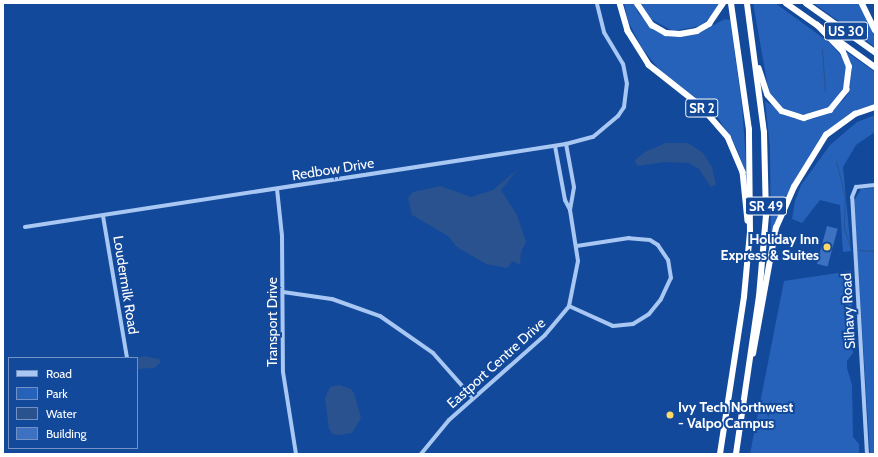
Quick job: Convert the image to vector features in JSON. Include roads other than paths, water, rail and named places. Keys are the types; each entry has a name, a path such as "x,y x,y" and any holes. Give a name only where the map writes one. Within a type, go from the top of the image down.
{"highway":[{"name":"SR 2","path":"620,3 628,31 649,65 700,106 728,136 743,172 750,232 744,297 720,454"},
{"path":"636,3 652,25 666,32 680,34 697,31 709,24 719,14 723,3"},
{"name":"SR 49","path":"732,3 749,130 750,232"},
{"name":"US 30","path":"786,3 875,67"},
{"name":"US 30","path":"806,3 875,52"},
{"path":"862,3 875,30"},
{"name":"SR 49","path":"747,4 764,134 766,216 764,259 749,363"},
{"path":"753,48 764,86 777,107 799,117 821,115 834,107 843,96 849,72 843,52 817,25"},
{"path":"736,454 749,363 756,345 776,228 784,206 826,135 855,114 875,107"}],"street":[{"name":"Redbow Drive","path":"25,227 554,146 594,138 608,128 618,116 626,95 623,64 604,32 597,3"},
{"name":"Eastport Centre Drive","path":"566,144 574,187 570,210"},
{"name":"Eastport Centre Drive","path":"421,454 439,430 545,335 569,306 577,277 577,246 570,210 565,200 554,146"},
{"name":"Silhavy Road","path":"867,454 852,197 856,187 875,185"},
{"name":"Transport Drive","path":"277,189 282,236 283,372 296,454"},
{"name":"Loudermilk Road","path":"103,216 127,357"},
{"path":"569,306 614,326 633,324 649,314 662,298 671,278 665,255 650,240 629,238 577,246"},
{"path":"283,292 332,299 384,318 434,353 473,398"}],"water":[{"path":"666,143 688,143 703,153 712,167 716,185 711,187 699,169 688,163 665,162 637,166 635,160 645,152"},
{"path":"518,169 501,190 517,215 526,242 521,252 520,265 513,261 507,268 486,264 457,247 448,236 412,215 408,198 413,192 440,186 471,197 493,190"},
{"path":"144,356 159,359 161,362 154,368 138,369 138,358"},
{"path":"339,385 351,389 354,393 361,418 352,433 339,435 333,434 329,429 325,398 330,387"}],"waterway":[{"path":"822,49 825,91"},
{"path":"836,161 845,196 844,228 850,247"},
{"path":"859,250 874,251 875,257"},
{"path":"875,258 875,263"}],"place":[{"name":"Holiday Inn Express & Suites","path":"827,247"},
{"name":"Ivy Tech Northwest - Valpo Campus","path":"670,415"}]}
